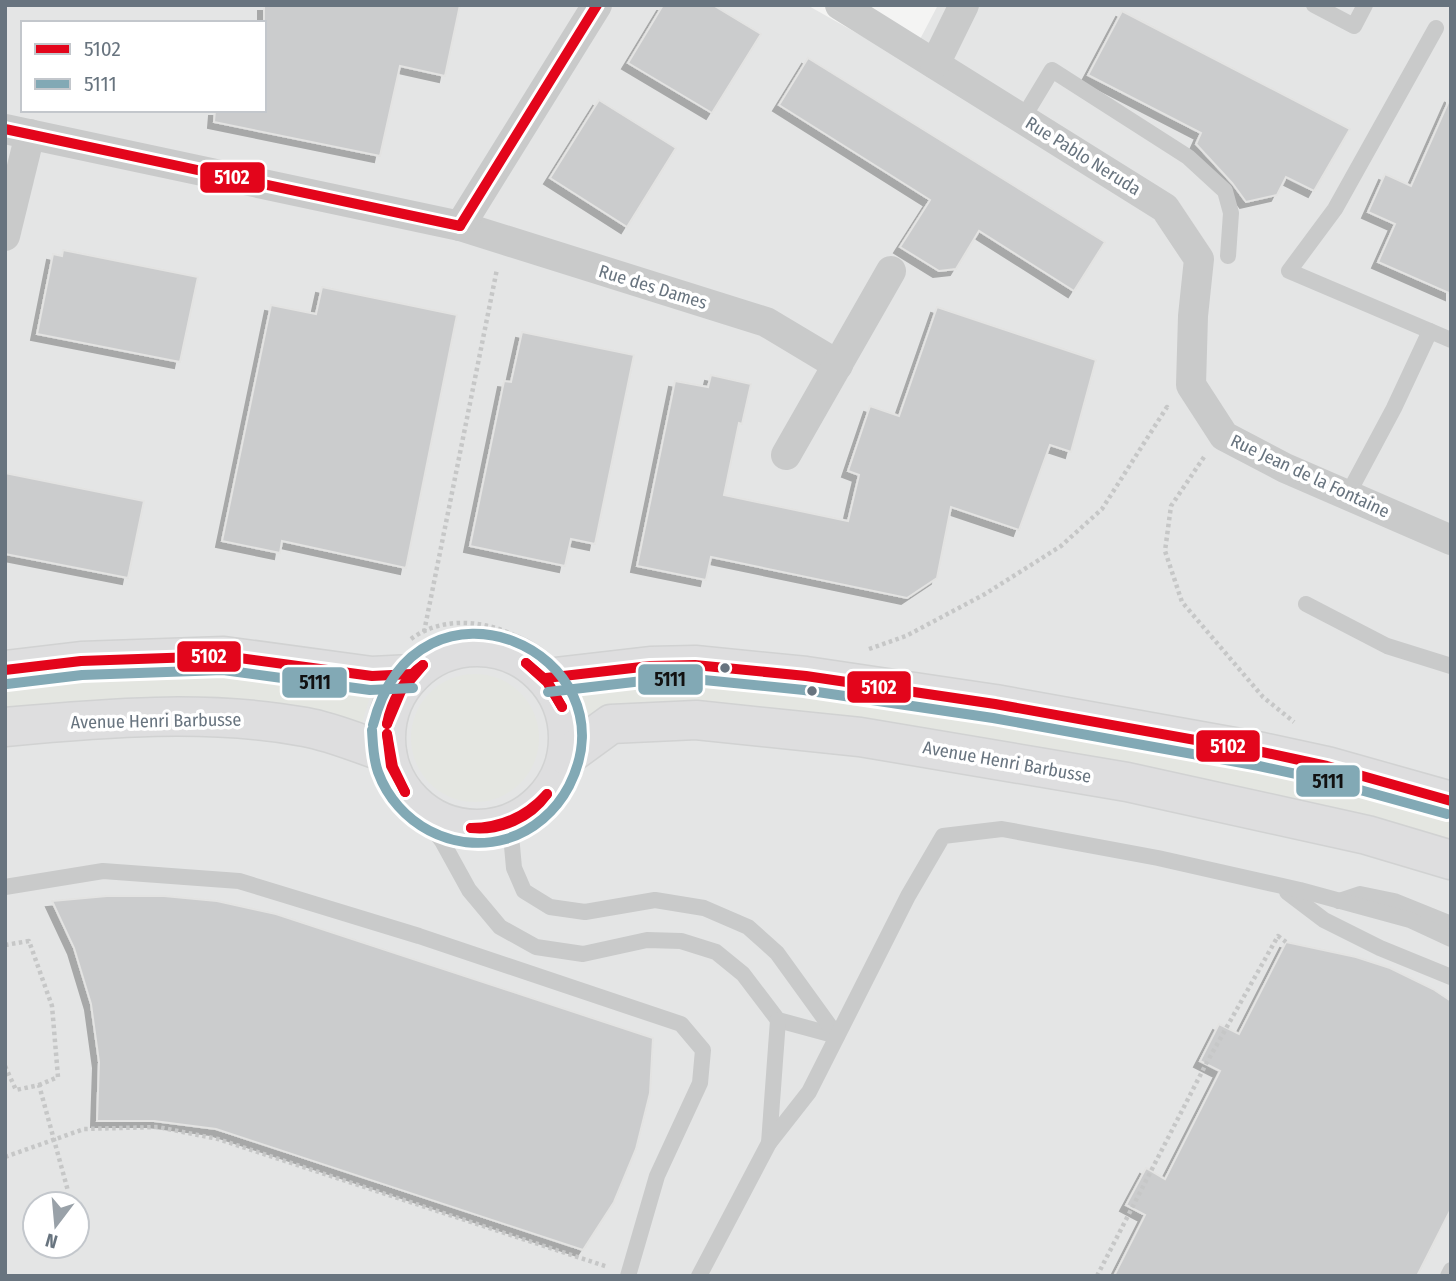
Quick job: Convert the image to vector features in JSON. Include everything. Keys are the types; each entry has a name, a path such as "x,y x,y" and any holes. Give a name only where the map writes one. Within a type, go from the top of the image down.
{"main road":[{"path":"5,670 80,661 224,656 362,675 410,657 474,647 500,650 542,664 695,666 806,676 995,704 1262,752 1327,766 1451,801"},
{"path":"410,657 386,729 387,753 398,783 418,807 439,821 461,828 486,829 510,824 536,808 556,785 567,756 568,728 561,701 542,664"},
{"name":"Avenue Henri Barbusse","path":"5,727 68,721 224,716 308,727 387,753"},
{"name":"Avenue Henri Barbusse","path":"567,756 611,724 696,720 860,737 1127,782 1367,835 1451,860"}],"street":[{"path":"460,226 597,5"},
{"name":"Rue Pablo Neruda","path":"840,5 1165,208 1199,259 1193,316 1191,385"},
{"path":"935,65 964,5"},
{"name":"Rue des Dames","path":"5,236 17,131 460,226 766,322 838,365"},
{"path":"786,455 891,271"},
{"name":"Rue Jean de la Fontaine","path":"1191,385 1224,436 1285,468 1451,540"}],"lane":[{"path":"1314,5 1354,26 1365,5"},
{"path":"1436,28 1335,209 1289,271 1451,340"},
{"path":"1023,118 1052,70 1188,157 1226,191 1231,213 1228,256"},
{"path":"1347,496 1394,408 1430,331"},
{"path":"1306,604 1387,646 1451,666"},
{"path":"418,807 442,841 469,890 500,927 536,947 583,954 647,940 681,941 716,952 743,974 778,1020 837,1036"},
{"path":"510,824 514,868 524,891 550,907 585,912 655,900 704,908 748,927 777,953 837,1036"},
{"path":"699,1276 769,1143 809,1092 908,896 943,836 1002,828 1158,858 1410,920 1451,939"},
{"path":"5,887 103,871 239,881 419,936 681,1024 703,1050 700,1083 657,1176 628,1274"},
{"path":"1287,892 1324,920 1380,948 1451,977"},
{"path":"1339,901 1360,894 1394,901 1451,925"},
{"path":"769,1143 778,1020"},
{"path":"1447,1276 1451,1270"}],"path":[{"path":"410,657 424,632 503,240"},
{"path":"862,652 906,636 985,594 1061,546 1102,509 1167,407 1171,414"},
{"path":"1200,449 1209,452 1171,506 1165,551 1182,602 1263,697 1304,730"},
{"path":"424,632 443,625 471,622 500,628 542,664"},
{"path":"1097,1276 1225,1027 1278,936 1286,942"},
{"path":"5,946 29,941 52,1006 58,1077 16,1090 5,1066"},
{"path":"39,1085 68,1190"},
{"path":"5,1157 84,1129 158,1127 219,1139 628,1274"}],"shaded area":[{"path":"5,5 807,5 908,62 938,5 1451,5 1451,1276 5,1276"},
{"path":"250,674 315,689 370,697 361,726 245,699 134,697 5,708 5,687 56,681"},
{"path":"475,674 499,679 520,693 534,714 539,738 534,762 520,783 499,797 475,802 451,797 430,783 416,762 411,738 416,714 430,693 451,679"},
{"path":"708,682 980,717 1251,768 1451,816 1451,841 627,708 577,724 566,690"}],"building":[{"path":"264,5 460,5 445,76 400,66 380,156 214,122 215,112 266,112"},
{"path":"663,5 713,5 761,34 712,113 628,63"},
{"path":"1122,11 1350,129 1314,191 1286,177 1277,195 1246,202 1196,144 1201,133 1088,75"},
{"path":"808,58 1105,242 1074,291 979,231 956,269 939,271 900,247 930,200 779,105"},
{"path":"1451,96 1451,294 1378,262 1395,224 1368,212 1385,174 1411,186"},
{"path":"599,100 676,148 627,227 550,178"},
{"path":"63,250 198,277 180,362 37,334 53,254 62,256"},
{"path":"322,287 457,315 406,568 282,541 280,553 222,541 271,305 316,314"},
{"path":"937,307 1096,360 1071,452 1050,445 1019,530 951,507 937,578 907,598 711,557 706,580 637,566 675,381 708,387 711,375 751,384 742,424 739,423 724,495 848,521 859,475 848,471 870,406 899,416"},
{"path":"522,332 634,355 595,544 571,539 565,566 470,546 504,381 511,382"},
{"path":"5,473 144,501 128,578 5,554"},
{"path":"107,896 164,896 217,901 276,914 653,1038 650,1093 636,1149 614,1202 583,1250 216,1129 154,1121 97,1121 99,1062 91,1004 74,948 52,901"},
{"path":"1286,942 1356,957 1390,968 1451,1001 1451,1209 1417,1276 1114,1276 1145,1215 1126,1205 1146,1168 1165,1179 1220,1071 1200,1061 1219,1024 1239,1034"}],"transit line":[{"name":"5102","path":"460,226 597,5"},
{"name":"5102","path":"5,129 460,226"},
{"name":"5111","path":"372,730 378,772 399,807 429,831 447,838 486,843 525,831 543,819 557,804 569,786 582,738 573,696 548,663 513,641 472,634 432,644 397,673 373,725"},
{"name":"5102","path":"5,670 81,661 224,656 372,676 412,674"},
{"name":"5102","path":"526,663 547,681 562,707"},
{"name":"5102","path":"526,663 547,682 562,707"},
{"name":"5102","path":"387,724 399,691 423,665"},
{"name":"5102","path":"387,724 401,691 423,665"},
{"name":"5102","path":"546,678 650,666 695,665 806,676 995,704 1262,752 1327,766 1451,801"},
{"name":"5111","path":"7,684 82,675 223,670 370,690 413,688"},
{"name":"5111","path":"548,692 651,680 694,679 804,690 993,718 1259,766 1324,780 1447,814"},
{"name":"5102","path":"387,734 393,767 405,792"},
{"name":"5102","path":"387,734 391,766 405,792"},
{"name":"5102","path":"471,828 493,827 513,821 532,810 547,794"},
{"name":"5102","path":"471,828 493,826 513,820 531,809 547,794"}]}
